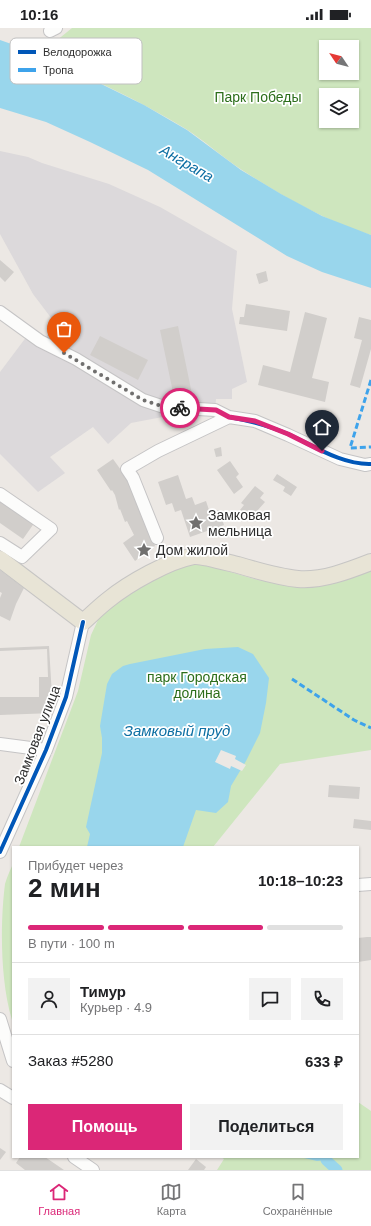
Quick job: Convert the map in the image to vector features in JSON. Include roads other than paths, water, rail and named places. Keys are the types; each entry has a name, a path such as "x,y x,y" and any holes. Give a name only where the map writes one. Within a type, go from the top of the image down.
{"main road":[{"path":"0,559 83,622 108,600 128,586 162,568 196,556 230,563 273,575 298,579 320,578 371,562"}],"street":[{"path":"0,312 40,341 76,359 143,400 164,407 216,410 229,417 255,421 288,434 340,458 365,465 371,464"},
{"path":"157,538 133,478 127,469 158,451 229,417"},
{"path":"0,494 51,529 22,557 0,544"},
{"name":"Замковая улица","path":"1,848 46,750 66,697 83,622"},
{"path":"0,744 46,750"},
{"path":"359,884 371,884"},
{"path":"0,1019 12,1058"},
{"path":"0,1090 12,1097"},
{"path":"75,1158 93,1170"}],"water":[{"name":"Анграпа","path":"0,40 10,44 10,84 101,84 144,105 187,130 241,170 281,194 322,216 371,235 371,288 322,272 287,256 148,170 46,122 0,108"},
{"name":"Замковый пруд","path":"238,647 253,654 269,678 260,733 231,786 228,802 216,813 196,810 183,846 87,846 90,834 86,827 102,753 100,726 107,684 112,674 123,666 130,664 205,649"},
{"path":"304,1158 325,1158 326,1160 317,1161"}],"waterway":[{"path":"326,1160 337,1170"}],"place":[{"name":"Замковая мельница","path":"196,523"},
{"name":"Дом жилой","path":"144,550"}],"park label":[{"name":"Парк Победы","path":"258,97"},
{"name":"парк Городская долина","path":"197,686"}]}
